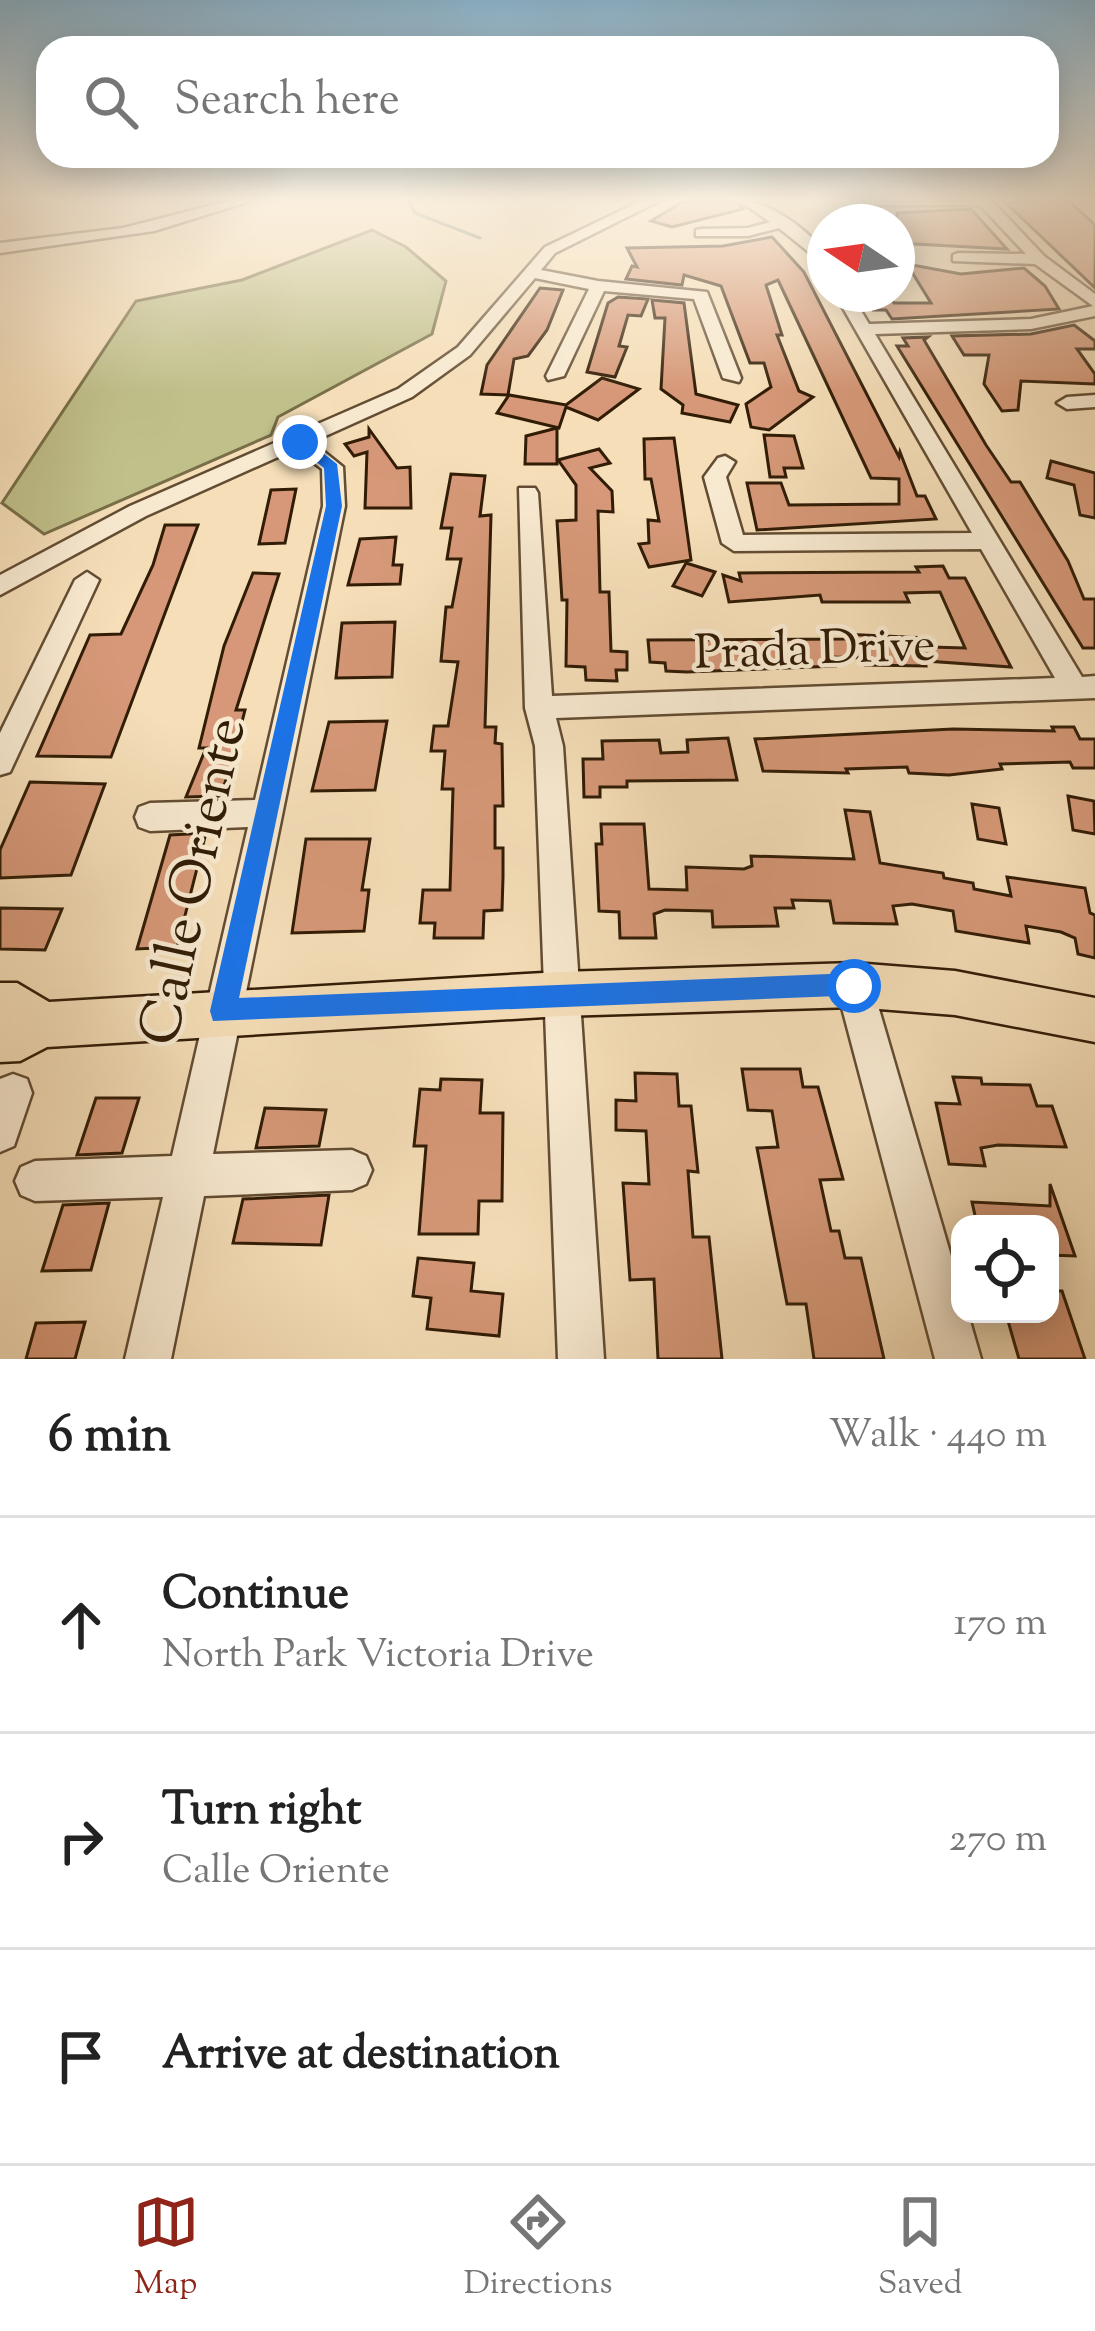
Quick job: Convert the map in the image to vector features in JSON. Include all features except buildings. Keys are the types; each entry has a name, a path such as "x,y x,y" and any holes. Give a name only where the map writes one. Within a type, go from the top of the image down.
{"main road":[{"path":"0,1005 17,1005 21,1032 223,1011 561,994 854,986 955,993 1095,1020"}],"street":[{"path":"0,586 138,511 405,393 464,351 537,264"},
{"path":"862,328 1059,322 1095,306 1044,264"},
{"path":"528,272 598,286 701,295 732,378"},
{"path":"555,376 598,286"},
{"path":"853,312 1085,688"},
{"path":"1067,403 1095,401"},
{"name":"Calle Oriente","path":"148,1359 334,506 332,467 300,442"},
{"path":"724,462 716,477 734,543 992,541"},
{"path":"527,493 539,708 549,746 581,1359"},
{"path":"0,763 86,580"},
{"name":"Prada Drive","path":"539,708 1085,688"},
{"path":"150,817 266,813"},
{"path":"854,986 958,1359"},
{"path":"0,1132 14,1093"},
{"path":"35,1181 352,1170"}],"green space":[{"path":"283,264 426,264 446,281 432,334 278,417 271,435 44,534 2,503 136,301 242,280"}],"route":[{"path":"300,442 332,467 334,506 223,1011 561,994 854,986"}]}
